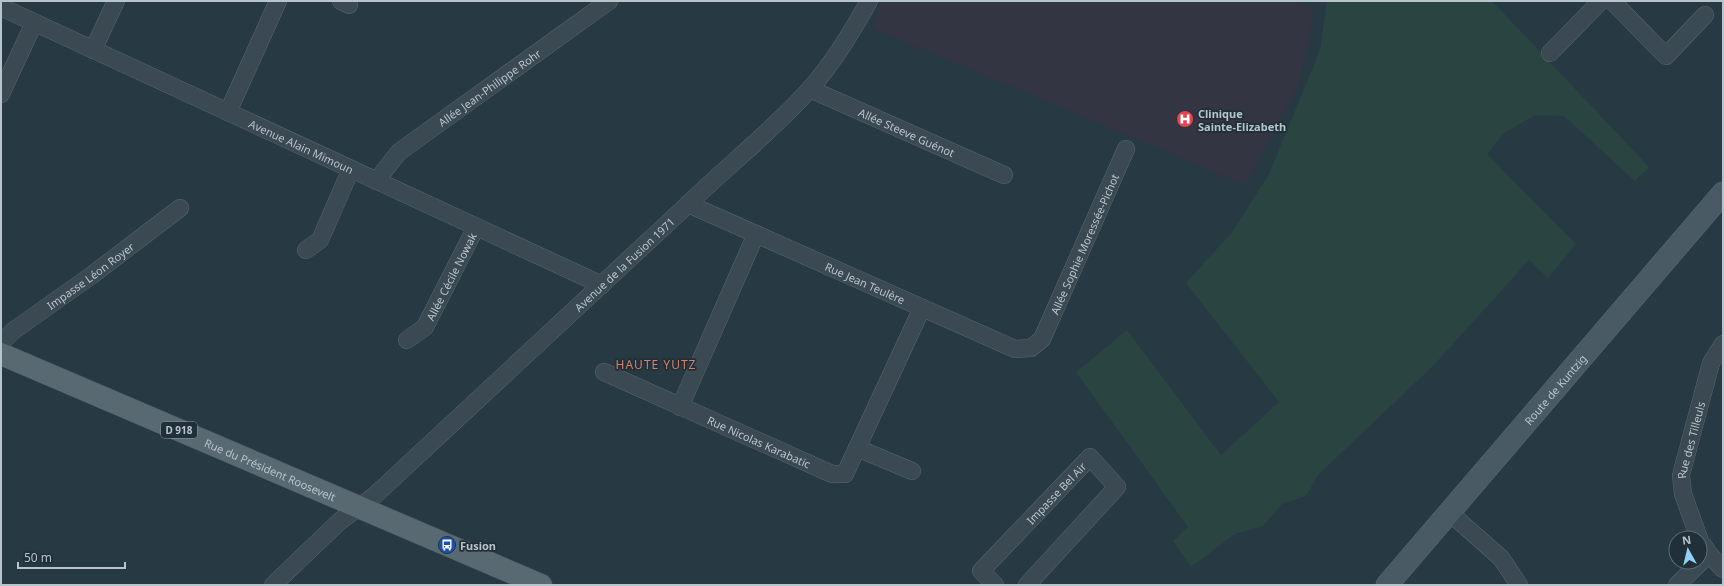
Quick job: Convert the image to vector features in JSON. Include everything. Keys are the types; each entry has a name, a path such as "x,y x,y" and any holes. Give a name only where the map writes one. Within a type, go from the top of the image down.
{"main road":[{"name":"Rue du Président Roosevelt","path":"1,354 541,585"}],"street":[{"path":"93,50 116,1"},
{"path":"228,112 278,1"},
{"name":"Allée Jean-Philippe Rohr","path":"376,181 399,152 609,1"},
{"name":"Avenue de la Fusion 1971","path":"273,585 340,521 373,497 688,204 754,145 810,89 847,39 869,1"},
{"path":"1550,53 1601,1"},
{"path":"1612,1 1666,56 1705,15"},
{"name":"Avenue Alain Mimoun","path":"1,7 602,285"},
{"path":"1,94 34,23"},
{"name":"Allée Steeve Guénot","path":"810,89 1004,175"},
{"name":"Allée Sophie Moressée-Pichot","path":"1042,339 1126,149"},
{"path":"306,250 320,240 351,169"},
{"name":"Route de Kuntzig","path":"1387,585 1723,193"},
{"name":"Rue Jean Teulère","path":"688,204 1014,349 1031,348 1042,339"},
{"name":"Impasse Léon Royer","path":"1,343 13,331 92,275 180,208"},
{"name":"Allée Cécile Nowak","path":"407,340 425,327 476,227"},
{"path":"604,372 680,406 756,234"},
{"name":"Rue Nicolas Karabatic","path":"680,406 832,474 845,474 922,308"},
{"name":"Rue des Tilleuls","path":"1697,530 1683,494 1681,475 1711,363 1723,344"},
{"path":"857,448 912,472"},
{"name":"Impasse Bel Air","path":"995,585 981,571 1090,456 1117,487 1027,585"},
{"path":"1450,513 1501,558 1519,585"},
{"name":"Rue des Tilleuls","path":"1708,550 1723,569"},
{"path":"1677,585 1687,570"}],"shaded area":[{"name":"Clinique Sainte-Elizabeth","path":"880,1 1298,1 1314,8 1311,32 1298,87 1245,185 872,28"}],"green space":[{"path":"1327,1 1492,1 1649,167 1635,181 1564,116 1535,115 1504,133 1487,154 1576,244 1548,278 1529,260 1434,365 1318,475 1306,496 1282,504 1263,526 1235,534 1191,567 1173,541 1188,527 1076,372 1127,330 1221,455 1279,402 1186,283 1233,231 1269,174 1320,50"}],"place":[{"name":"Clinique Sainte-Elizabeth","path":"1185,119"},
{"name":"Fusion","path":"447,545"}],"district":[{"name":"HAUTE YUTZ","path":"656,364"}]}
